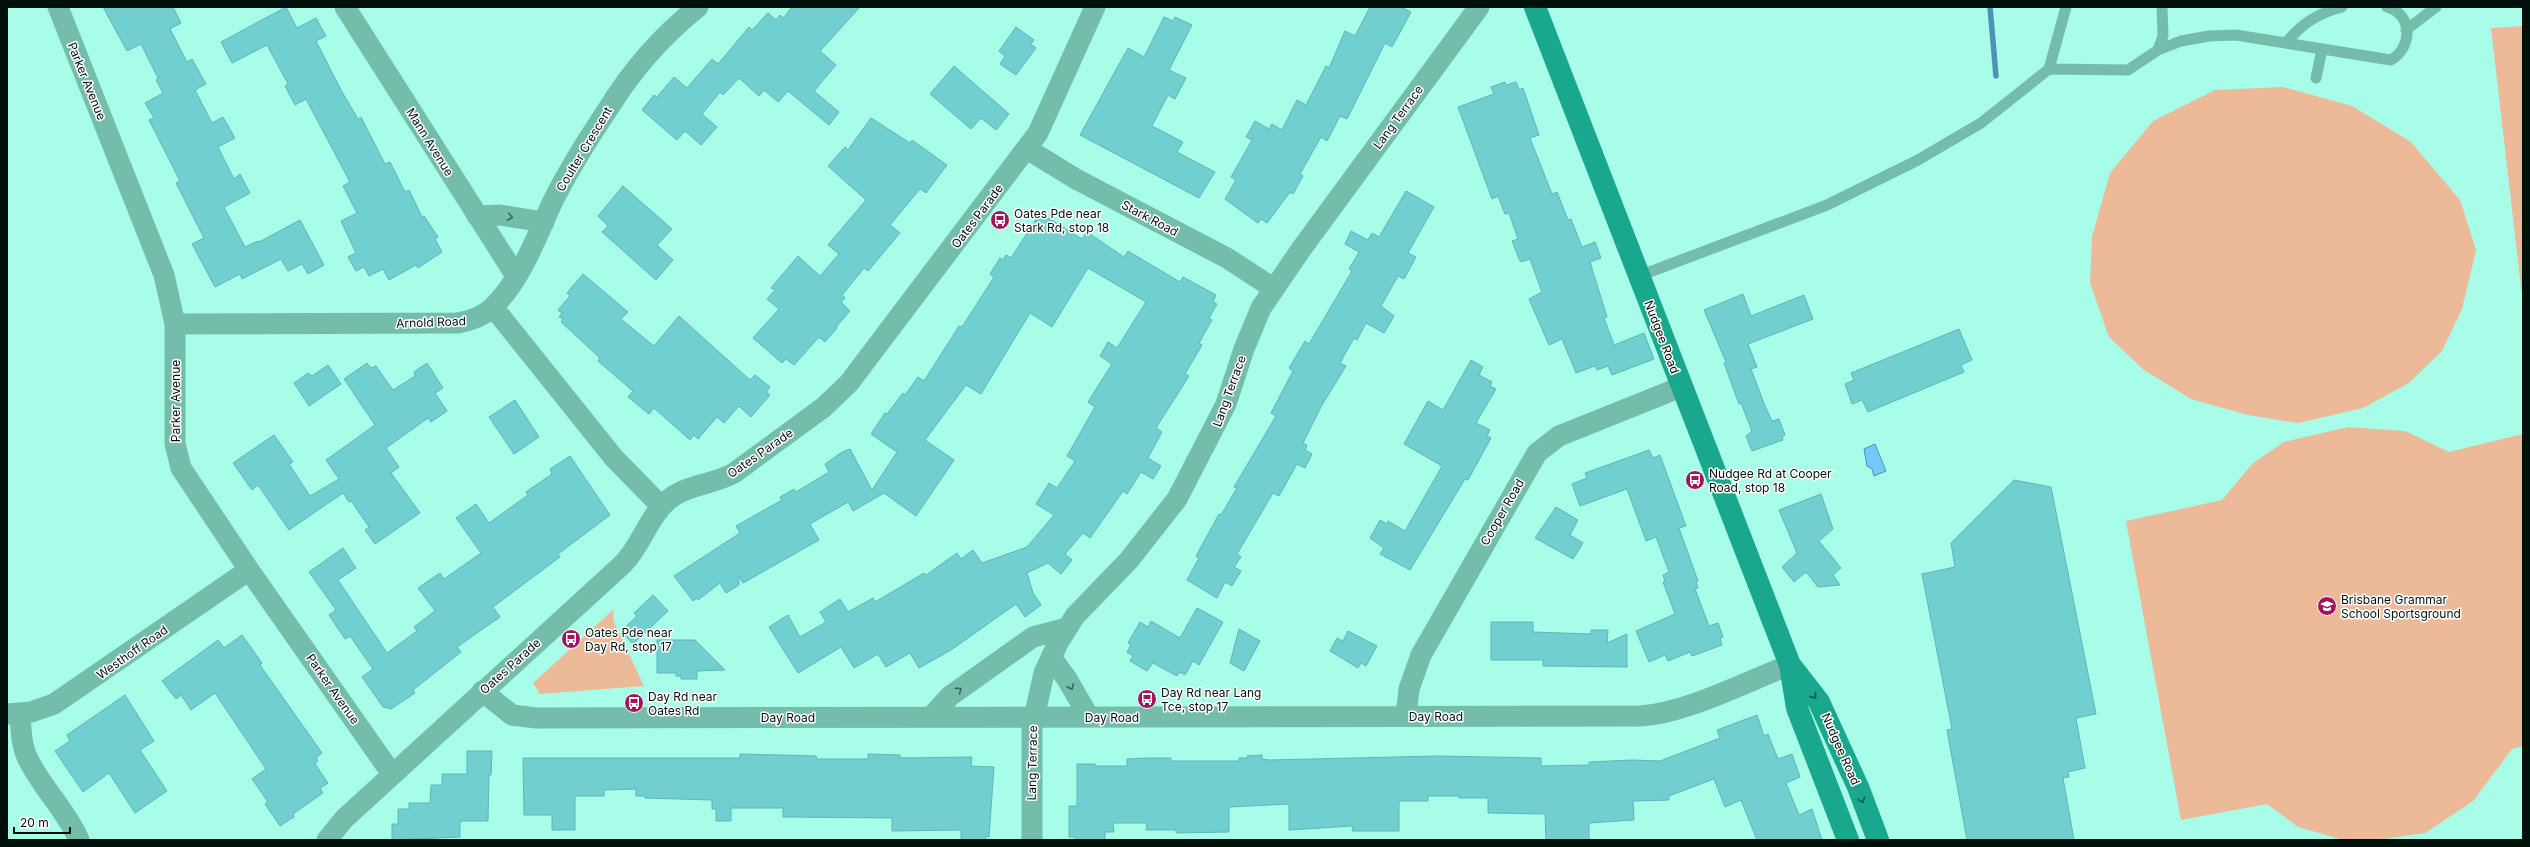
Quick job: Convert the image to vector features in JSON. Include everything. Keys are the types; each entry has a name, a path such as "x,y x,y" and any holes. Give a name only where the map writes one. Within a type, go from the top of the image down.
{"main road":[{"name":"Nudgee Road","path":"1535,7 1790,665 1797,708 1848,840"},
{"name":"Nudgee Road","path":"1790,665 1819,702 1858,787 1878,840"}],"street":[{"name":"Parker Avenue","path":"58,7 164,275 175,324 175,444 178,457 187,479 392,774"},
{"name":"Mann Avenue","path":"345,7 516,276"},
{"name":"Oates Parade","path":"327,840 344,819 392,774 623,564 639,545 651,518 661,506 680,492 718,481 734,473 838,396 860,370 1027,149 1046,116 1095,7"},
{"name":"Lang Terrace","path":"1032,840 1034,717 1051,657 1067,628 1088,601 1129,560 1177,499 1216,427 1226,404 1252,328 1273,288 1479,7"},
{"name":"Coulter Crescent","path":"493,307 516,276 565,179 608,108 647,56 685,11"},
{"name":"Stark Road","path":"1027,149 1076,179 1227,258 1273,288"},
{"path":"477,216 500,215 544,222"},
{"name":"Arnold Road","path":"175,324 457,323 484,315 493,307"},
{"path":"493,307 614,458 661,506"},
{"name":"Cooper Road","path":"1406,716 1408,692 1421,655 1537,453 1559,436 1681,387"},
{"name":"Westhoff Road","path":"13,714 43,709 59,701 249,570"},
{"path":"931,717 950,696 1033,637 1067,628"},
{"path":"1051,657 1067,679 1090,717"},
{"name":"Day Road","path":"482,692 504,710 520,717 1654,715 1684,706 1790,665"},
{"path":"13,714 27,759 67,817 79,840"}],"lane":[{"path":"1639,276 1827,205 1918,160 1981,123 2049,69 2066,7"},
{"path":"2158,50 2163,36 2162,7"},
{"path":"2287,42 2298,29 2316,16 2342,7"},
{"path":"2049,69 2128,70 2158,50 2181,41 2209,36 2236,35 2287,42 2390,60 2400,55 2407,42 2405,22 2395,9 2386,7"},
{"path":"2406,30 2436,7"},
{"path":"2316,78 2322,49"}],"shaded area":[{"path":"2523,26 2523,304 2491,28"},
{"path":"2283,87 2352,106 2411,142 2460,200 2476,250 2462,309 2442,351 2409,383 2363,408 2298,423 2248,415 2191,399 2144,370 2109,337 2090,283 2092,237 2110,173 2153,121 2215,90"},
{"path":"2348,427 2405,431 2449,452 2523,434 2523,746 2512,749 2473,801 2425,833 2376,840 2344,840 2298,827 2267,804 2181,820 2126,521 2222,500 2253,463 2284,442"},
{"path":"614,609 613,620 644,686 540,694 533,683"}],"water":[{"path":"1875,444 1886,471 1874,476 1872,469 1867,466 1864,449"}],"building":[{"path":"103,7 173,7 181,23 170,29 187,62 192,59 206,84 195,90 212,123 223,117 235,138 218,147 234,179 240,174 250,193 224,207 245,247 258,241 259,242 300,220 324,265 308,274 302,264 288,271 281,259 242,279 240,274 215,287 192,244 204,238 176,183 180,181 149,120 154,118 145,103 163,93 156,80 158,78 141,44 127,51"},
{"path":"286,7 297,28 316,18 326,36 316,41 341,90 358,119 361,117 385,164 390,162 405,192 409,190 422,217 424,216 438,237 435,239 442,252 418,268 416,265 389,280 383,269 369,276 364,267 356,271 348,257 356,253 341,221 357,213 343,186 350,182 306,99 295,105 285,86 288,84 267,45 232,63 221,42"},
{"path":"792,7 860,7 820,51 836,65 814,91 839,112 829,125 788,91 778,102 764,90 759,96 739,78 723,95 720,92 702,114 717,127 701,145 685,131 677,140 642,110 654,95 657,97 674,77 687,88 712,59 718,64 749,27 752,30 768,13 776,20 780,15 783,18"},
{"path":"1370,7 1401,7 1411,12 1392,47 1385,43 1347,119 1340,116 1327,141 1321,137 1300,174 1303,176 1293,194 1290,192 1267,223 1261,219 1258,223 1225,199 1236,180 1231,177 1252,140 1246,137 1255,121 1269,129 1272,124 1282,130 1297,100 1306,105 1326,66 1329,68 1345,31 1355,36"},
{"path":"1164,17 1173,21 1175,17 1192,25 1169,70 1186,78 1175,99 1168,95 1152,126 1183,142 1177,152 1215,172 1199,198 1080,135 1128,48 1144,57"},
{"path":"1016,27 1034,40 1031,44 1036,48 1016,75 1000,64 1005,56 999,51"},
{"path":"954,66 1009,114 996,130 981,118 971,129 930,94"},
{"path":"1505,82 1506,85 1516,82 1519,90 1523,88 1539,135 1530,138 1552,194 1557,192 1568,220 1571,219 1582,247 1595,242 1601,258 1590,262 1607,317 1604,318 1614,345 1644,333 1654,359 1612,375 1608,366 1597,370 1595,366 1576,373 1562,339 1549,345 1529,299 1542,292 1530,259 1521,262 1519,259 1512,241 1518,239 1509,213 1505,214 1498,196 1492,199 1458,107 1494,94 1491,87"},
{"path":"871,118 910,143 912,140 947,165 926,193 920,189 890,225 900,233 868,271 864,268 842,295 845,298 841,302 850,311 836,327 837,328 825,342 819,337 794,365 786,359 782,363 753,338 779,309 767,299 775,290 771,288 798,256 820,276 839,254 828,245 866,200 828,166 845,147 848,150"},
{"path":"623,186 672,229 657,245 673,260 656,280 602,232 608,226 598,216"},
{"path":"1406,191 1434,207 1408,253 1416,257 1404,279 1398,276 1381,306 1394,316 1384,333 1366,323 1357,340 1354,338 1340,363 1346,366 1322,405 1303,443 1307,445 1305,450 1312,454 1305,468 1297,464 1279,496 1273,493 1237,554 1241,557 1234,567 1241,571 1232,586 1225,582 1217,598 1187,580 1199,558 1196,556 1219,514 1221,515 1237,488 1234,487 1276,416 1271,413 1293,371 1289,368 1305,341 1309,344 1352,271 1349,269 1359,252 1345,244 1351,231 1368,240 1372,233 1379,237"},
{"path":"1040,213 1082,239 1087,232 1124,257 1128,251 1180,282 1183,277 1216,295 1213,302 1217,304 1209,318 1212,320 1199,343 1202,345 1185,374 1189,376 1156,428 1162,432 1148,458 1161,466 1153,479 1141,472 1127,494 1123,491 1090,538 1083,533 1065,554 1072,560 1061,574 1048,563 1027,573 1033,593 1041,605 1025,617 1016,604 951,650 919,668 910,653 886,667 878,654 854,668 841,647 798,673 769,627 788,615 800,637 826,622 820,612 840,599 848,612 873,598 875,602 924,573 926,575 957,553 961,559 973,550 982,563 1027,547 1054,515 1036,504 1049,483 1057,488 1075,461 1067,456 1095,407 1088,402 1112,364 1100,356 1108,342 1117,348 1146,302 1088,268 1052,327 1030,313 981,394 966,385 925,440 954,460 916,516 884,493 853,511 848,502 810,524 819,540 743,583 739,576 739,585 726,593 720,583 698,600 697,598 693,601 674,576 740,533 736,526 782,500 780,497 794,489 796,492 829,472 825,464 842,452 850,449 872,490 897,452 871,434 885,413 887,414 903,393 905,395 918,377 924,381 959,326 962,327 994,277 990,274 1000,258 1003,260 1006,255 1011,258"},
{"path":"583,274 628,312 621,319 654,346 679,316 750,380 755,375 770,387 766,392 770,395 751,417 739,406 724,423 717,417 698,439 694,435 690,440 654,408 649,414 628,397 633,391 598,361 600,358 561,322 563,319 559,317 562,313 558,310 570,296 567,293"},
{"path":"1743,294 1751,316 1804,295 1813,319 1748,344 1757,367 1751,369 1765,406 1772,421 1779,419 1785,435 1782,437 1783,440 1752,451 1746,436 1752,431 1741,403 1739,404 1724,363 1726,362 1704,310"},
{"path":"1959,329 1972,360 1961,365 1964,372 1868,412 1862,400 1852,404 1845,384 1854,380 1851,373"},
{"path":"1471,360 1483,367 1479,375 1492,382 1490,386 1496,389 1476,423 1490,430 1487,436 1491,438 1468,480 1465,479 1410,570 1380,554 1384,548 1370,538 1380,520 1387,524 1388,521 1405,531 1442,466 1404,444 1428,401 1443,410"},
{"path":"367,363 371,368 376,366 393,390 415,376 414,372 427,363 443,388 435,393 447,411 431,422 428,418 386,448 399,467 391,473 420,513 375,544 365,530 369,527 351,501 349,502 343,493 289,530 258,485 252,490 233,463 274,435 293,462 289,464 310,496 339,479 326,460 375,425 344,379"},
{"path":"328,365 341,384 309,406 294,383 308,373 312,376"},
{"path":"515,400 539,437 514,454 489,417"},
{"path":"1649,450 1653,458 1660,455 1686,526 1679,528 1698,581 1696,582 1698,588 1695,589 1709,626 1718,623 1723,637 1720,638 1722,645 1692,656 1690,652 1668,661 1665,655 1649,662 1636,631 1675,614 1663,582 1665,581 1663,575 1669,572 1656,537 1646,541 1627,489 1580,506 1572,484 1587,478 1585,473"},
{"path":"570,456 610,515 558,554 560,557 493,607 500,617 457,647 461,652 413,690 415,693 391,709 383,707 362,677 373,669 350,636 345,639 329,615 336,610 309,572 343,548 356,568 338,580 387,653 417,631 414,627 435,611 418,588 440,573 444,579 481,553 456,518 476,504 489,523 528,495 526,492 552,474 550,469"},
{"path":"2014,480 2051,487 2096,714 2076,718 2085,768 2068,772 2069,777 2063,778 2074,840 1967,840 1947,730 1952,729 1922,574 1955,567 1951,543"},
{"path":"1821,494 1833,529 1819,541 1841,568 1833,575 1840,585 1818,587 1806,572 1794,582 1782,567 1797,553 1779,510"},
{"path":"1556,507 1578,520 1570,535 1583,543 1573,559 1535,538"},
{"path":"653,595 668,611 633,644 621,631 637,616 634,613"},
{"path":"1197,608 1223,622 1199,665 1193,661 1185,675 1180,672 1177,676 1153,663 1147,671 1130,661 1133,656 1127,652 1131,645 1128,643 1140,622 1148,627 1151,621 1180,638"},
{"path":"1491,622 1533,622 1533,632 1591,634 1591,630 1608,630 1607,643 1627,634 1627,667 1543,666 1543,660 1491,660"},
{"path":"1239,629 1260,641 1244,671 1230,663"},
{"path":"1348,631 1377,646 1366,666 1361,663 1358,668 1330,651 1337,638 1343,641"},
{"path":"242,635 262,663 260,665 322,753 316,758 318,761 315,764 328,783 320,788 323,793 293,814 294,817 280,826 265,804 268,802 252,779 266,769 215,693 191,710 181,695 176,699 162,681 218,640 224,648"},
{"path":"657,640 695,640 725,670 697,671 697,679 681,679 681,676 676,676 676,673 657,673"},
{"path":"125,695 154,741 140,750 167,791 135,813 109,773 83,792 55,751 70,741 67,735"},
{"path":"1757,715 1764,736 1768,734 1778,759 1792,754 1800,777 1786,783 1799,815 1812,809 1822,840 1757,840 1741,800 1725,807 1714,779 1669,796 1669,800 1633,801 1634,820 1589,823 1589,840 1546,840 1545,814 1488,813 1488,798 1459,798 1459,796 1428,796 1428,801 1399,801 1399,831 1352,831 1353,826 1289,830 1289,804 1229,807 1229,832 1176,833 1176,830 1146,830 1147,823 1113,823 1114,832 1105,832 1105,840 1075,840 1075,837 1069,837 1069,806 1077,806 1077,764 1095,764 1095,766 1127,766 1127,759 1147,758 1171,758 1171,761 1239,761 1239,758 1262,755 1262,759 1269,760 1438,756 1541,758 1541,766 1589,765 1589,762 1632,760 1660,761 1720,738 1717,730"},
{"path":"467,751 492,751 491,775 489,775 488,821 460,821 460,837 392,840 392,824 398,824 398,809 409,809 409,803 430,803 431,785 442,785 442,774 467,774"},
{"path":"740,754 816,756 817,759 868,759 868,754 900,755 900,758 972,757 971,766 994,767 989,837 986,836 986,840 961,840 961,830 892,831 892,818 783,817 783,808 731,808 731,821 716,821 716,809 712,809 712,800 645,798 645,796 636,796 636,789 604,790 604,796 575,796 575,830 552,830 552,815 524,815 523,758 740,758"}],"waterway":[{"path":"1990,7 1996,76"}],"place":[{"name":"Oates Pde near Stark Rd, stop 18","path":"1000,220"},
{"name":"Nudgee Rd at Cooper Road, stop 18","path":"1695,480"},
{"name":"Brisbane Grammar School Sportsground","path":"2327,606"},
{"name":"Oates Pde near Day Rd, stop 17","path":"571,639"},
{"name":"Day Rd near Lang Tce, stop 17","path":"1147,699"},
{"name":"Day Rd near Oates Rd","path":"634,703"}]}
